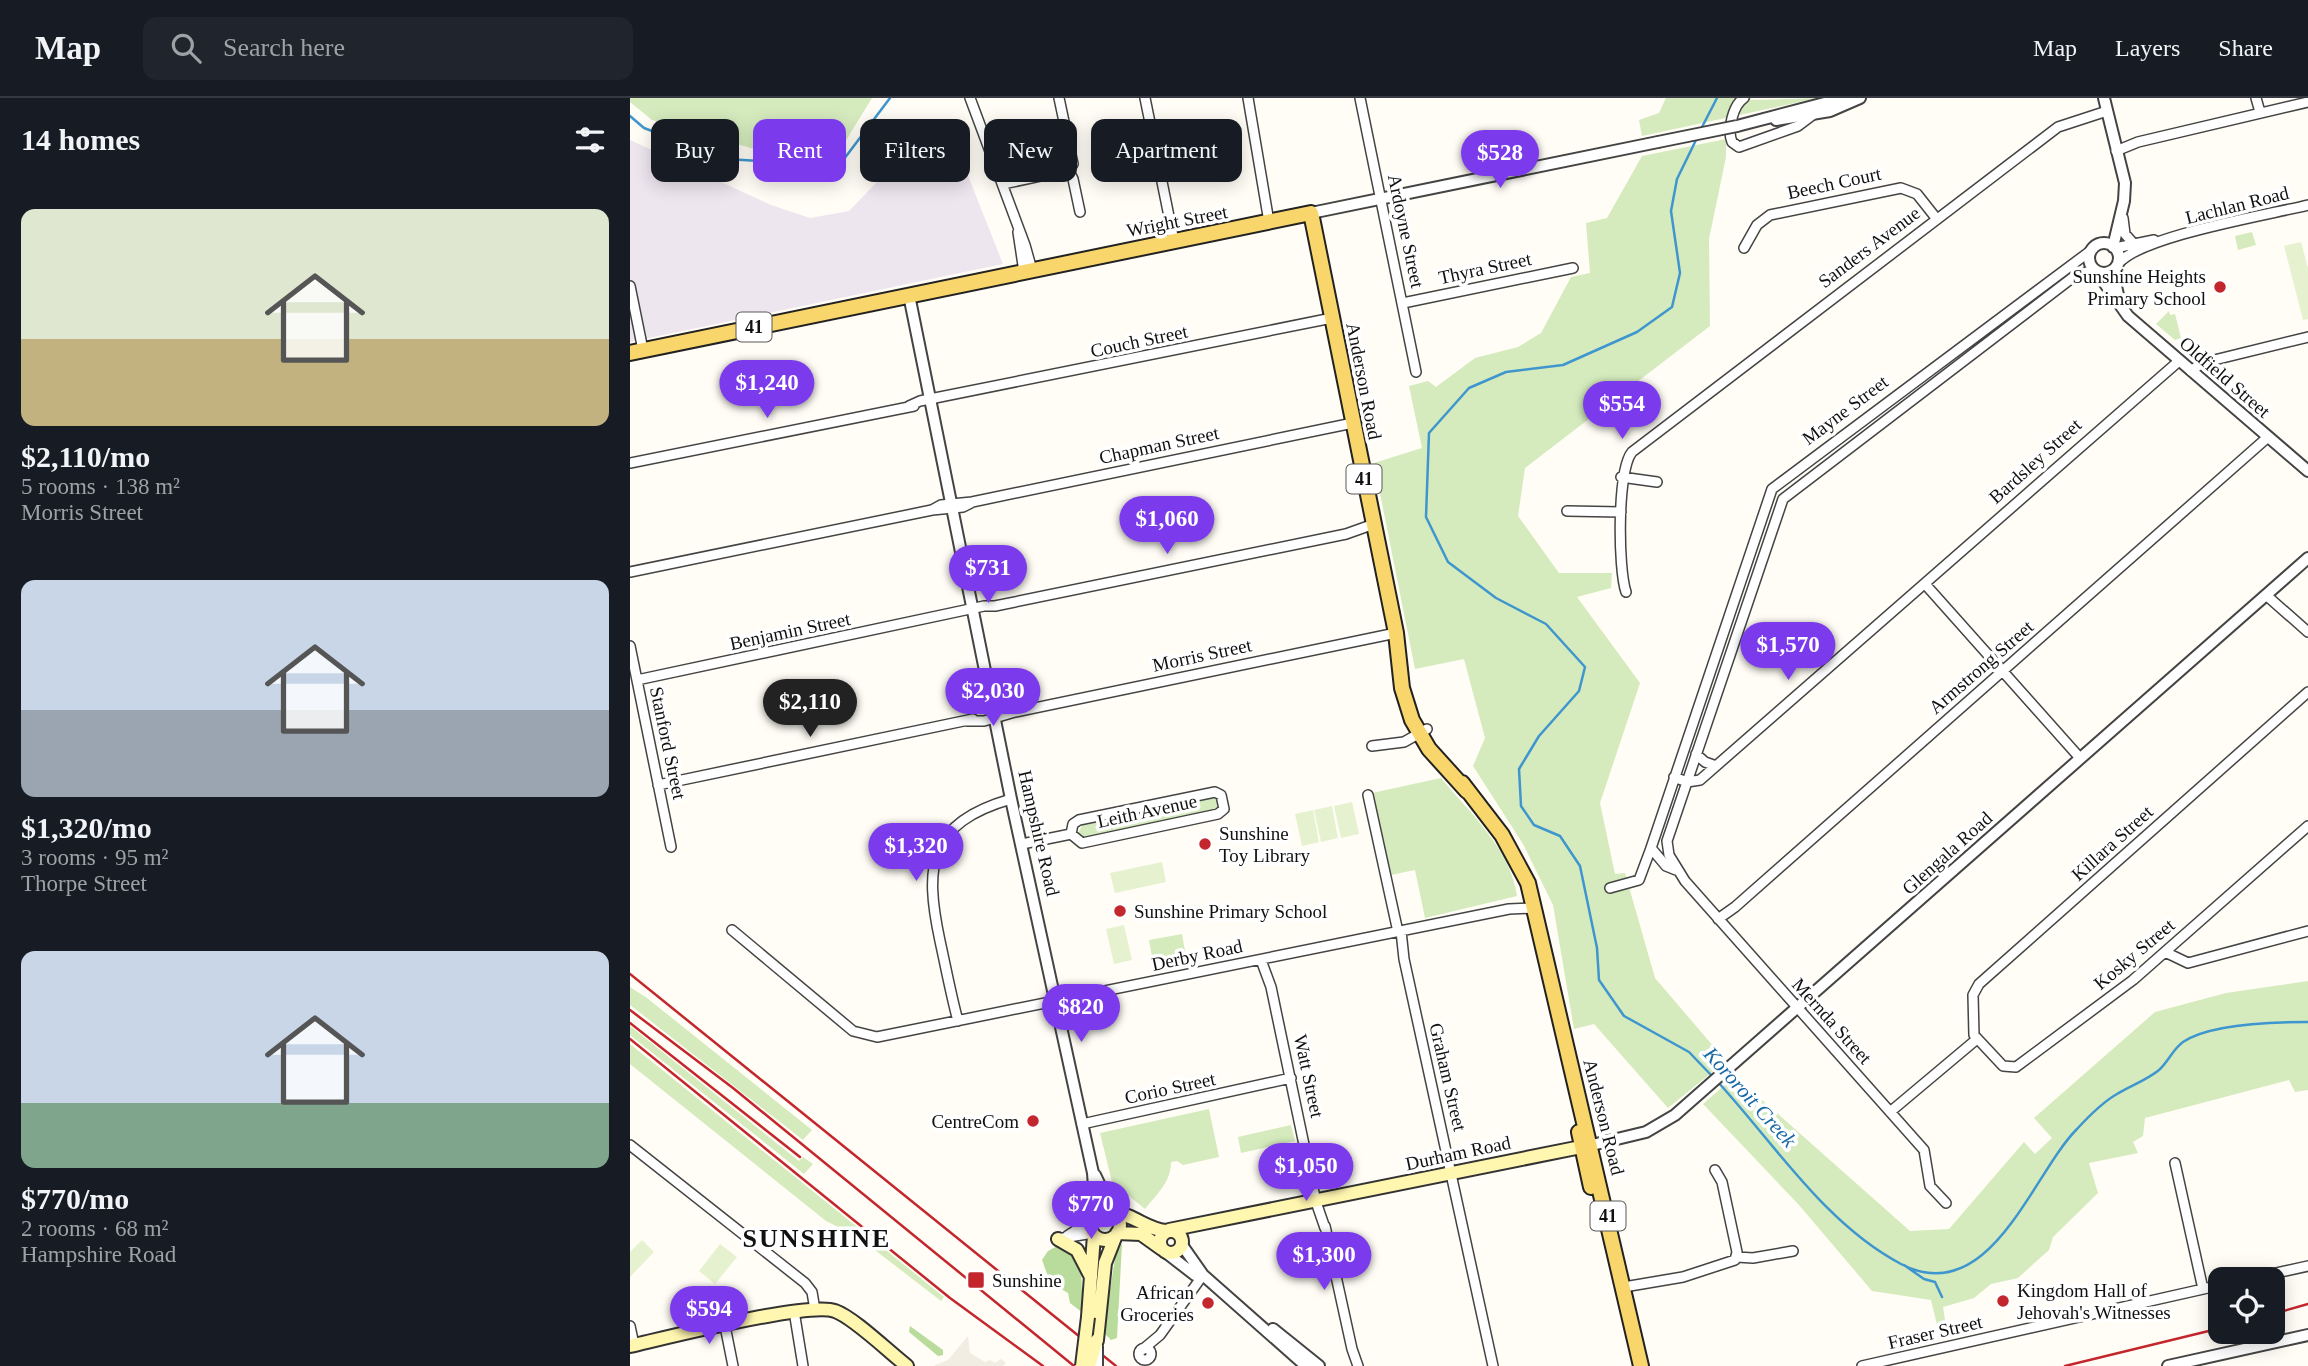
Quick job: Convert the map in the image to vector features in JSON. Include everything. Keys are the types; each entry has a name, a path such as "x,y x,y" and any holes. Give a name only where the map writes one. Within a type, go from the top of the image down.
{"main road":[{"name":"Wright Street","path":"637,352 1311,213"},
{"name":"Anderson Road","path":"1311,213 1397,636 1402,688 1423,731 1513,852 1531,892 1620,1287 1642,1366"},
{"name":"Durham Road","path":"1168,1231 1587,1146"},
{"path":"1100,1211 1113,1212 1136,1218 1155,1230 1178,1233 1182,1244 1174,1253 1163,1250 1141,1234 1116,1234 1103,1239 1092,1227 1100,1211"},
{"path":"1113,1212 1120,1224 1116,1234"},
{"name":"Durham Road","path":"1182,1244 1192,1233 1219,1221"},
{"name":"Hampshire Road","path":"1088,1366 1097,1340 1093,1321 1091,1277 1092,1227"},
{"path":"1163,1250 1160,1240 1168,1231"},
{"name":"Hampshire Road","path":"1082,1366 1105,1263 1116,1234"},
{"path":"1059,1239 1077,1250 1091,1277"},
{"name":"Anderson Road","path":"1620,1287 1633,1366"},
{"path":"632,1345 831,1302 844,1306 907,1366"},
{"path":"886,1346 918,1366"}],"street":[{"path":"971,98 1004,187 1028,271"},
{"path":"1059,98 1063,119"},
{"path":"1145,98 1174,240"},
{"path":"1248,98 1269,222"},
{"name":"Ardoyne Street","path":"1360,98 1416,372"},
{"name":"Wright Street","path":"1744,98 1737,104 1730,134 1733,143 1740,147 1798,126 1814,114 1848,99"},
{"path":"2256,98 2260,112"},
{"name":"Wright Street","path":"1756,122 1828,100 1848,99"},
{"path":"1814,114 1828,100"},
{"path":"2116,148 2308,102"},
{"path":"2105,105 2125,183 2114,247 2119,255 2115,282 2122,309"},
{"name":"Sanders Avenue","path":"1626,592 1620,570 1621,460 1627,451 2058,127 2082,119 2105,105"},
{"name":"Wright Street","path":"1311,213 1737,125 1814,114"},
{"path":"1004,187 1018,182"},
{"path":"1072,182 1080,212"},
{"name":"Beech Court","path":"1744,248 1757,225 1770,215 1896,188 1913,191 1937,218"},
{"name":"Lachlan Road","path":"2117,265 2131,252 2173,238 2308,205"},
{"path":"2122,209 2124,232 2133,243"},
{"path":"2117,265 2107,273 2095,270 2089,258 2095,247 2108,235 2122,209"},
{"name":"Lachlan Road","path":"2114,247 2173,238"},
{"path":"2095,247 2114,247"},
{"name":"Mayne Street","path":"1610,888 1639,880 1772,489 2095,247"},
{"name":"Thyra Street","path":"1403,303 1573,268"},
{"name":"Mayne Street","path":"1676,870 1666,848 1672,826 1783,499 2076,275 2095,270"},
{"name":"Oldfield Street","path":"2095,270 2122,309 2308,471"},
{"path":"630,286 637,352"},
{"name":"Hampshire Road","path":"909,295 1011,799 1093,1173 1095,1200 1092,1227"},
{"name":"Couch Street","path":"630,463 1332,318"},
{"path":"2194,374 2207,362 2308,337"},
{"name":"Bardsley Street","path":"1687,782 1700,780 1905,600 1927,585 1940,569 2177,359"},
{"name":"Chapman Street","path":"630,572 1353,422"},
{"name":"Armstrong Street","path":"1720,921 2266,435"},
{"path":"1622,477 1657,482"},
{"path":"1567,511 1621,508"},
{"name":"Benjamin Street","path":"637,680 1375,528"},
{"name":"Glengala Road","path":"1587,1146 1646,1132 1663,1124 1691,1102 2308,558"},
{"path":"1927,585 2080,758"},
{"path":"2266,595 2308,632"},
{"name":"Morris Street","path":"658,785 1397,636"},
{"name":"Stanford Street","path":"630,646 671,847"},
{"path":"1711,668 1724,674"},
{"name":"Killara Street","path":"1975,1037 1973,995 1979,984 2308,692"},
{"path":"1372,746 1398,744 1423,731"},
{"path":"1696,754 1705,762 1716,766"},
{"path":"1674,777 1687,782"},
{"name":"Leith Avenue","path":"1022,844 1070,834 1082,843 1218,814 1224,809 1221,795 1215,792 1079,820 1073,824 1070,834"},
{"name":"Graham Street","path":"1368,795 1493,1366"},
{"path":"958,1021 931,896 933,868 939,848 954,828 974,813 1011,799"},
{"path":"1660,822 1672,826"},
{"name":"Kosky Street","path":"1975,1037 2003,1066 2016,1067 2168,949 2308,826"},
{"path":"1651,848 1666,866 1676,870"},
{"name":"Mernda Street","path":"1676,870 1924,1150 1930,1186 1946,1203"},
{"name":"Derby Road","path":"1508,909 1531,892"},
{"name":"Derby Road","path":"732,930 853,1031 868,1036 958,1021 1508,909 1535,908"},
{"path":"2168,949 2184,962 2308,931"},
{"name":"Watt Street","path":"1264,959 1352,1349 1359,1366"},
{"path":"1890,1112 1975,1037"},
{"name":"Corio Street","path":"1082,1124 1292,1081"},
{"path":"630,1145 805,1283 811,1289 815,1306"},
{"path":"2175,1163 2203,1289"},
{"path":"1715,1170 1722,1182 1737,1257"},
{"name":"Hampshire Road","path":"1093,1173 1113,1212"},
{"path":"1059,1239 1092,1227"},
{"path":"1182,1244 1205,1277 1319,1366"},
{"path":"1163,1250 1195,1275 1205,1277"},
{"path":"1620,1287 1682,1277 1698,1270 1729,1263 1737,1257 1753,1258 1793,1251"},
{"path":"2285,1271 2308,1266"},
{"path":"1160,1335 1151,1356 1148,1350 1142,1350 1160,1335 1205,1277"},
{"name":"Fraser Street","path":"1862,1366 2208,1288"},
{"path":"1243,1308 1246,1314 1306,1366"},
{"path":"787,1313 803,1366"},
{"path":"630,1326 632,1345"},
{"path":"725,1326 733,1366"},
{"path":"2168,1366 2209,1362 2308,1335"},
{"name":"Hampshire Road","path":"1097,1340 1097,1366"},
{"name":"Watt Street","path":"1350,1366 1352,1349"}],"shaded area":[{"path":"630,140 651,150 651,182 721,182 771,205 810,218 849,211 877,182 970,181 1003,264 630,342"},
{"path":"968,1336 970,1353 985,1362 990,1360 995,1363 1001,1359 1006,1363 1003,1366 933,1366 948,1360"}],"green space":[{"path":"630,98 872,98 846,140 846,119 753,119 753,149 739,145 739,119 651,119 630,102"},
{"path":"1666,98 1818,98 1642,136 1639,120 1659,113"},
{"path":"1726,139 1726,157 1709,239 1710,326 1525,468 1518,516 1559,573 1612,573 1611,588 1577,597 1640,683 1600,803 1615,874 1625,873 1655,978 1726,1061 1668,1108 1594,1024 1574,1029 1553,905 1523,844 1473,766 1485,738 1464,659 1415,669 1374,463 1422,448 1409,386 1428,381 1436,387 1475,358 1518,347 1541,333 1571,277 1590,273 1586,223 1607,218 1642,156"},
{"path":"2252,232 2256,245 2238,250 2235,236"},
{"path":"2301,242 2308,268 2308,319 2303,320 2284,246"},
{"path":"2169,311 2170,315 2175,314 2181,338 2175,340 2156,324"},
{"path":"1441,778 1498,848 1507,863 1517,896 1425,918 1415,870 1391,875 1372,793"},
{"path":"1213,797 1221,803 1218,810 1084,839 1078,833 1083,824"},
{"path":"1352,802 1359,834 1341,838 1334,806"},
{"path":"1332,806 1338,838 1321,842 1314,810"},
{"path":"1313,810 1319,842 1302,846 1295,814"},
{"path":"1162,862 1166,882 1115,893 1110,873"},
{"path":"1124,925 1132,960 1114,964 1106,929"},
{"path":"1182,934 1187,962 1154,968 1149,940"},
{"path":"2308,981 2308,1090 2295,1092 2289,1080 2145,1118 2143,1136 2133,1142 2138,1153 2089,1163 2098,1193 2053,1237 2049,1250 2018,1278 1991,1284 1974,1298 1943,1307 1947,1333 1939,1333 1931,1300 1872,1291 1799,1205 1703,1104 1735,1076 1910,1231 1949,1229 2024,1142 2035,1154 2052,1138 2034,1118 2155,1012 2226,993"},
{"path":"630,987 812,1130 803,1140 630,1005"},
{"path":"630,1026 799,1161 803,1157 813,1164 804,1174 630,1035"},
{"path":"630,1044 944,1297 941,1301 858,1237 826,1221 630,1064"},
{"path":"1209,1109 1219,1157 1183,1165 1177,1161 1171,1162 1166,1182 1145,1209 1112,1182 1100,1133"},
{"path":"1291,1125 1295,1141 1241,1153 1238,1137"},
{"path":"642,1240 654,1252 630,1277 630,1252"},
{"path":"720,1244 737,1257 715,1284 699,1271"},
{"path":"1122,1244 1117,1338 1111,1340 1103,1332 1117,1247"},
{"path":"1057,1246 1075,1253 1081,1270 1083,1313 1070,1303 1068,1293 1050,1279 1046,1271 1042,1260 1048,1251"},
{"path":"910,1326 943,1350 943,1355 938,1356 909,1332"}],"waterway":[{"name":"Kororoit Creek","path":"630,116 644,128 726,159 777,162 819,176 841,163 890,98"},
{"name":"Kororoit Creek","path":"1701,129 1717,98"},
{"name":"Kororoit Creek","path":"1697,138 1677,179 1671,211 1680,273 1672,307 1637,332 1563,365 1506,372 1469,388 1429,433 1426,517 1448,562 1496,598 1546,624 1585,667 1579,691 1539,736 1519,769 1521,806 1534,825 1560,836 1580,866 1597,948 1599,980 1624,1016 1689,1052 1712,1076"},
{"name":"Kororoit Creek","path":"1717,1081 1802,1181 1848,1227 1901,1264 1932,1273 1960,1269 1984,1253 2006,1231 2060,1150 2081,1124 2112,1097 2159,1070 2183,1042 2226,1027 2308,1022"},
{"path":"1904,1265 1924,1279 1935,1282 1942,1297"}],"railway":[{"path":"630,974 1116,1366"},
{"path":"630,1010 733,1088 1074,1366"},
{"path":"630,1023 800,1157"},
{"path":"630,1039 950,1298 1043,1366"},
{"path":"2285,1311 2308,1304"},
{"path":"2065,1366 2208,1331"}],"place":[{"name":"Sunshine Heights Primary School","path":"2220,287"},
{"name":"Sunshine Toy Library","path":"1205,844"},
{"name":"Sunshine Primary School","path":"1120,911"},
{"name":"CentreCom","path":"1033,1121"},
{"name":"Sunshine","path":"976,1280"},
{"name":"Kingdom Hall of Jehovah's Witnesses","path":"2003,1301"},
{"name":"African Groceries","path":"1208,1303"}],"district":[{"name":"SUNSHINE","path":"817,1238"}]}
